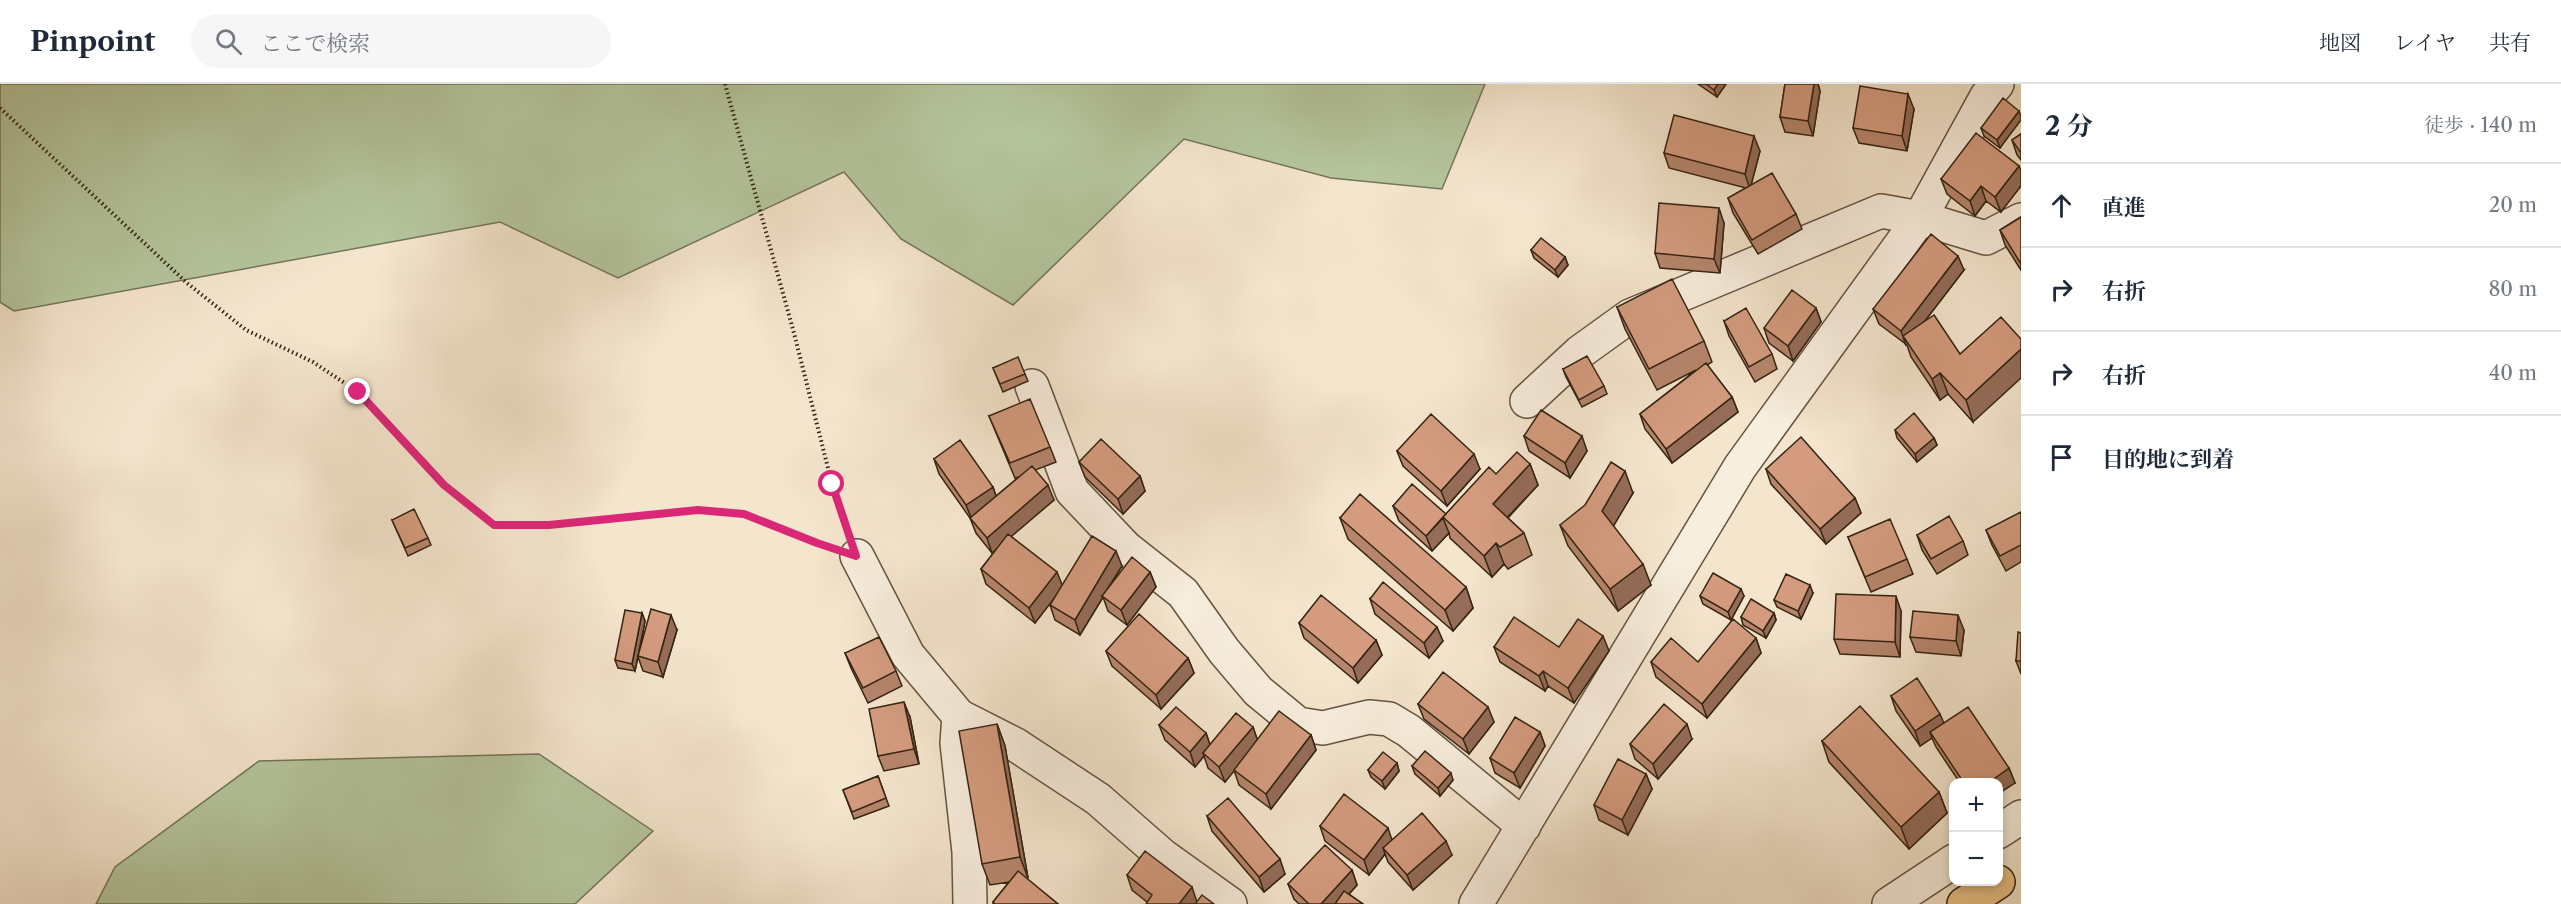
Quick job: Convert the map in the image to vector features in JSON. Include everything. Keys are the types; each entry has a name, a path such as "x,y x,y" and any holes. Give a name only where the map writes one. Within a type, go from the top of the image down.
{"highway":[{"path":"2003,878 2021,866"},
{"path":"1964,904 1991,886"}],"street":[{"path":"1476,904 1740,467 1920,218 1987,96 1997,84"},
{"path":"1527,401 1580,352 1630,316 1881,211 1920,218 1986,238 2021,220"},
{"path":"1032,386 1076,497 1126,548 1183,593 1224,651 1258,691 1298,724 1323,728 1369,717 1389,719 1409,731 1524,826"},
{"path":"856,556 908,655 959,716 1016,745 1098,799 1163,856 1230,904"},
{"path":"959,716 957,743 969,852 970,904"},
{"path":"2003,829 2021,817"},
{"path":"1889,904 1949,864"}],"path":[{"path":"725,84 794,333 829,473 856,556"},
{"path":"0,108 187,283 246,330 313,362 358,392 444,485 494,525 549,525 698,510 744,514 856,556"}],"green space":[{"path":"0,84 1485,84 1442,189 1331,178 1184,139 1013,305 901,239 844,172 618,278 500,222 14,311 0,302"},
{"path":"539,754 653,831 575,904 96,904 115,867 259,761"}],"building":[{"path":"1706,84 1718,84 1714,90"},
{"path":"1785,84 1814,84 1808,121 1780,117"},
{"path":"1860,86 1908,94 1902,136 1853,128"},
{"path":"2003,98 2019,111 1997,140 1981,128"},
{"path":"1674,115 1754,136 1745,174 1664,153"},
{"path":"1976,133 2019,166 1995,197 1981,186 1970,201 1941,179"},
{"path":"2021,134 2021,153 2012,140"},
{"path":"1772,173 1796,214 1752,240 1728,198"},
{"path":"1659,203 1719,208 1714,259 1655,253"},
{"path":"2021,217 2021,264 2000,230"},
{"path":"1931,234 1958,256 1901,331 1873,309"},
{"path":"1541,238 1565,257 1555,270 1531,250"},
{"path":"1672,279 1704,341 1649,369 1617,307"},
{"path":"1792,290 1816,308 1788,346 1764,328"},
{"path":"1746,308 1772,354 1749,367 1724,321"},
{"path":"1934,315 1960,354 2001,317 2021,339 2021,349 1966,400 1940,373 1932,379 1903,336"},
{"path":"1587,356 1604,386 1579,400 1563,369"},
{"path":"1018,357 1025,374 1000,384 993,368"},
{"path":"1706,363 1732,397 1666,449 1640,414"},
{"path":"1030,399 1050,447 1010,463 989,416"},
{"path":"1541,410 1582,436 1565,463 1524,436"},
{"path":"1914,413 1934,438 1915,454 1895,430"},
{"path":"1431,414 1474,454 1441,491 1397,451"},
{"path":"1801,437 1855,498 1820,529 1766,469"},
{"path":"1101,439 1140,476 1118,499 1079,462"},
{"path":"960,440 993,487 966,505 934,459"},
{"path":"1517,452 1530,464 1493,504 1524,533 1500,547 1496,543 1484,556 1443,517 1489,467 1496,474"},
{"path":"1611,462 1625,471 1602,511 1643,564 1610,589 1560,525 1585,505"},
{"path":"1032,466 1048,485 987,538 970,518"},
{"path":"1412,484 1446,514 1426,536 1393,506"},
{"path":"1360,494 1466,587 1445,610 1340,518"},
{"path":"414,509 428,538 405,548 392,520"},
{"path":"2021,512 2021,545 2000,556 1986,530"},
{"path":"1949,516 1963,541 1931,559 1917,535"},
{"path":"1890,519 1907,559 1865,577 1848,537"},
{"path":"1008,534 1057,572 1029,608 981,569"},
{"path":"1092,536 1116,551 1075,620 1050,605"},
{"path":"1132,557 1150,572 1121,610 1102,596"},
{"path":"1713,573 1741,589 1728,612 1700,596"},
{"path":"1786,574 1810,585 1798,611 1774,600"},
{"path":"1383,582 1437,627 1424,643 1370,599"},
{"path":"1836,594 1896,596 1895,642 1834,639"},
{"path":"1321,595 1376,640 1353,668 1299,623"},
{"path":"1751,599 1774,613 1763,631 1741,617"},
{"path":"651,609 671,615 658,662 638,656"},
{"path":"625,610 642,613 632,664 615,660"},
{"path":"1913,611 1958,615 1956,641 1910,637"},
{"path":"1139,614 1188,658 1156,695 1106,651"},
{"path":"1514,617 1559,647 1578,619 1603,636 1568,688 1543,671 1539,676 1494,647"},
{"path":"1733,619 1756,638 1702,704 1651,662 1671,638 1698,662"},
{"path":"2018,632 2021,633 2021,661 2016,661"},
{"path":"879,637 896,671 863,688 845,653"},
{"path":"1443,672 1488,707 1463,739 1418,704"},
{"path":"1917,678 1940,714 1915,731 1891,696"},
{"path":"904,702 914,749 878,756 869,709"},
{"path":"1664,704 1687,724 1653,764 1630,744"},
{"path":"1860,706 1939,792 1901,827 1822,741"},
{"path":"1176,707 1206,733 1190,752 1159,725"},
{"path":"1968,707 2009,768 1995,778 1961,778 1930,732"},
{"path":"1279,711 1311,735 1266,794 1234,770"},
{"path":"1236,713 1253,727 1219,767 1203,753"},
{"path":"1515,717 1540,732 1514,773 1490,758"},
{"path":"997,724 1020,857 982,864 959,731"},
{"path":"1425,751 1451,773 1438,788 1412,766"},
{"path":"1383,752 1397,763 1382,781 1368,770"},
{"path":"1618,759 1646,774 1622,820 1594,805"},
{"path":"878,776 886,798 852,812 843,790"},
{"path":"1344,794 1388,828 1364,860 1320,826"},
{"path":"1228,798 1280,859 1259,877 1207,816"},
{"path":"1422,813 1446,841 1407,875 1383,848"},
{"path":"1325,845 1352,870 1321,904 1309,904 1288,884"},
{"path":"1145,851 1192,887 1179,904 1146,904 1152,895 1127,875"},
{"path":"1018,871 1058,904 995,904 993,902"},
{"path":"1344,891 1363,904 1335,904"},
{"path":"1202,895 1214,904 1195,904"}],"route":[{"path":"358,392 444,485 494,525 549,525 698,510 744,514 856,556 832,484"}]}
